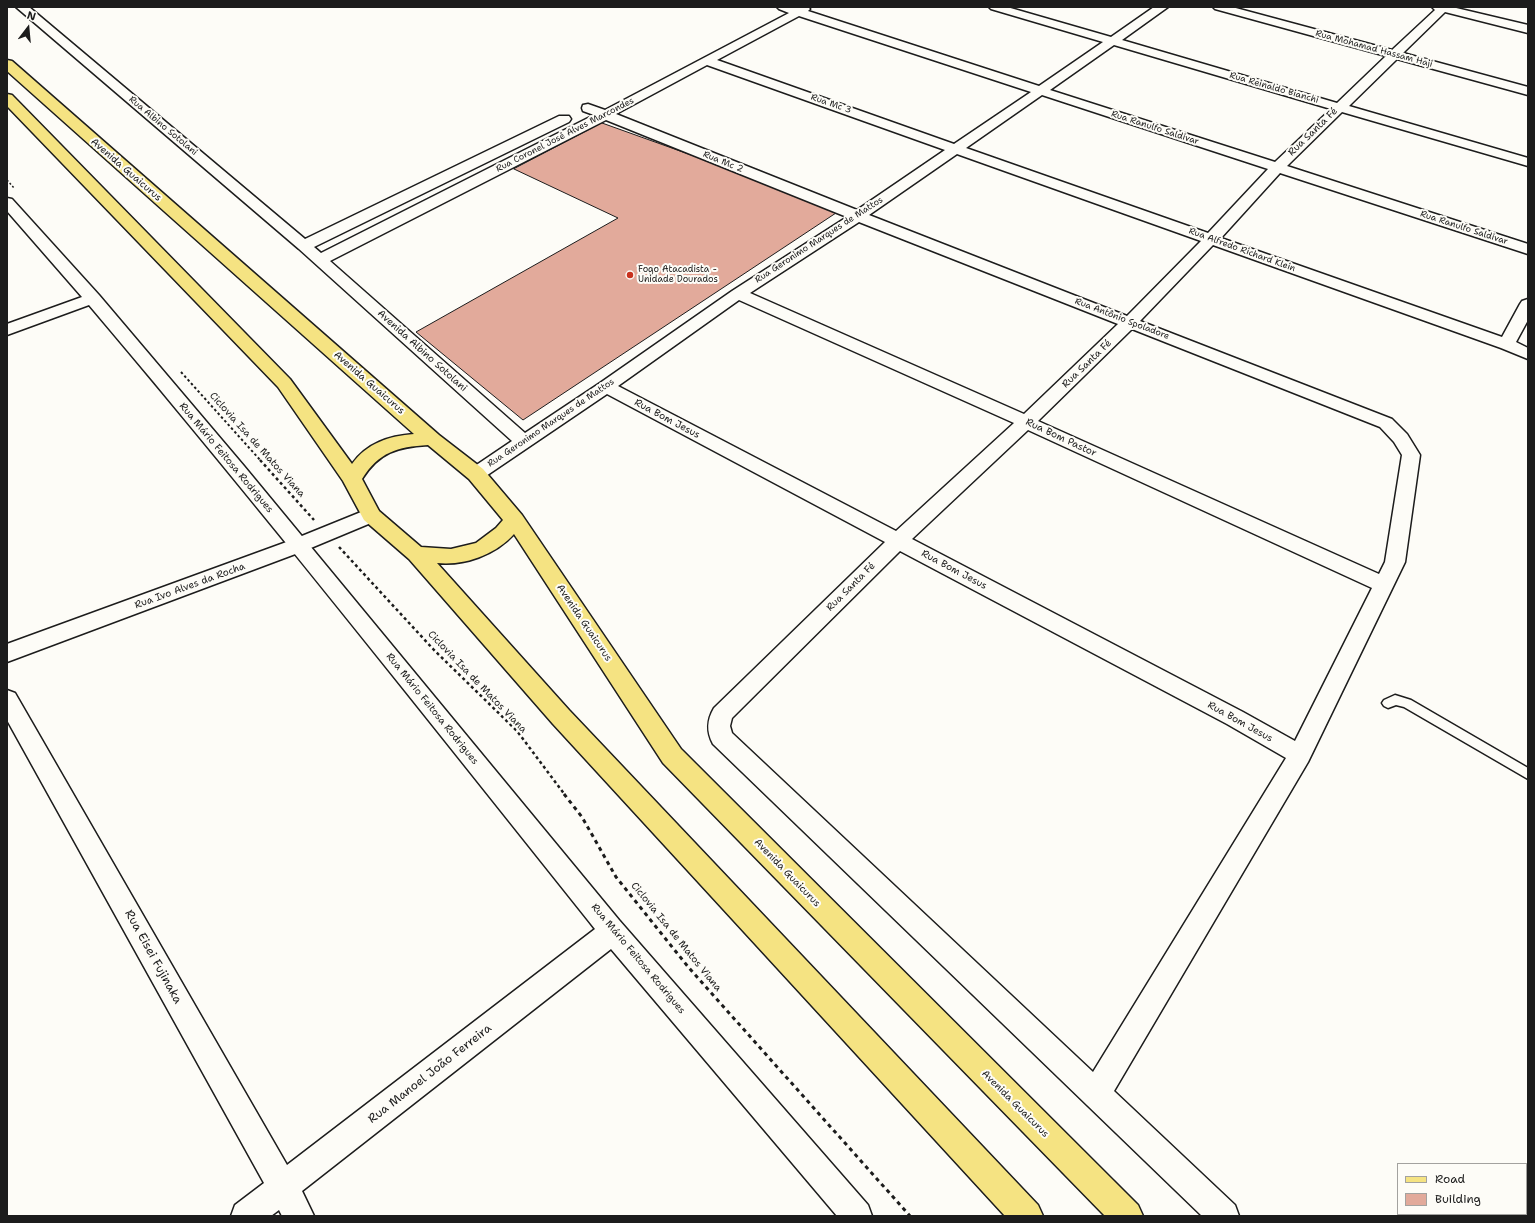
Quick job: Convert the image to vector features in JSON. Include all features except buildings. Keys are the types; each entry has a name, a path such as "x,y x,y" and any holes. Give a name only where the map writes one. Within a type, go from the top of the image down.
{"main road":[{"name":"Avenida Guaicurus","path":"7,64 432,439 476,474 515,520 672,756 1127,1216"},
{"path":"7,98 284,383 352,479 371,515 416,554 561,717 1027,1216"},
{"path":"352,479 361,464 372,453 385,445 405,440 432,439"},
{"path":"416,554 450,557 483,548 503,533 515,520"}],"street":[{"name":"Rua Albino Sotolani","path":"22,7 320,260"},
{"name":"Rua Coronel José Alves Marcondes","path":"320,260 605,115 783,7"},
{"name":"Rua Ranulfo Saldivar","path":"783,7 803,10 1039,91 1528,249"},
{"name":"Rua Reinaldo Bianchi","path":"995,7 1528,162"},
{"name":"Rua Geronimo Marques de Mattos","path":"476,474 606,387 738,294 858,216 1162,7"},
{"name":"Rua Mohamad Hassam Haji","path":"1219,7 1528,91"},
{"name":"Rua Santa Fé","path":"1096,1094 721,737 719,726 722,714 898,541 1026,422 1130,322 1211,239 1278,167 1394,55 1441,7"},
{"path":"1441,7 1528,29"},
{"name":"Rua Coronel José Alves Marcondes","path":"703,55 803,10"},
{"name":"Rua Mc 3","path":"703,55 955,148"},
{"name":"Rua Coronel José Alves Marcondes","path":"304,246 602,100"},
{"name":"Rua Mc 2","path":"588,108 858,216"},
{"name":"Rua Alfredo Richard Klein","path":"955,148 1507,344 1528,354"},
{"name":"Rua Mário Feitosa Rodrigues","path":"12,197 93,298 299,546 613,931 857,1216"},
{"name":"Rua Antônio Spoladore","path":"858,216 1386,423 1401,438 1411,455 1395,562 1383,585"},
{"name":"Avenida Albino Sotolani","path":"320,260 524,442"},
{"name":"Rua Bom Pastor","path":"738,294 1026,422 1383,585"},
{"path":"7,330 93,298"},
{"path":"1507,344 1528,304"},
{"name":"Rua Bom Jesus","path":"606,387 1236,718 1300,755"},
{"name":"Rua Ivo Alves da Rocha","path":"7,653 299,546 371,515"},
{"path":"1224,1216 1096,1094 1300,755 1383,585"},
{"name":"Rua Eisei Fujinaka","path":"7,699 299,1216"},
{"name":"Rua Manoel João Ferreira","path":"246,1216 613,931"}],"lane":[{"path":"1388,703 1395,700 1407,703 1528,774"}],"path":[{"path":"7,180 12,197"},
{"name":"Ciclovia Isa de Matos Viana","path":"181,372 434,650 517,731 582,817 616,877 689,968 910,1216"}],"place":[{"name":"Fogo Atacadista - Unidade Dourados","path":"630,275"}]}
